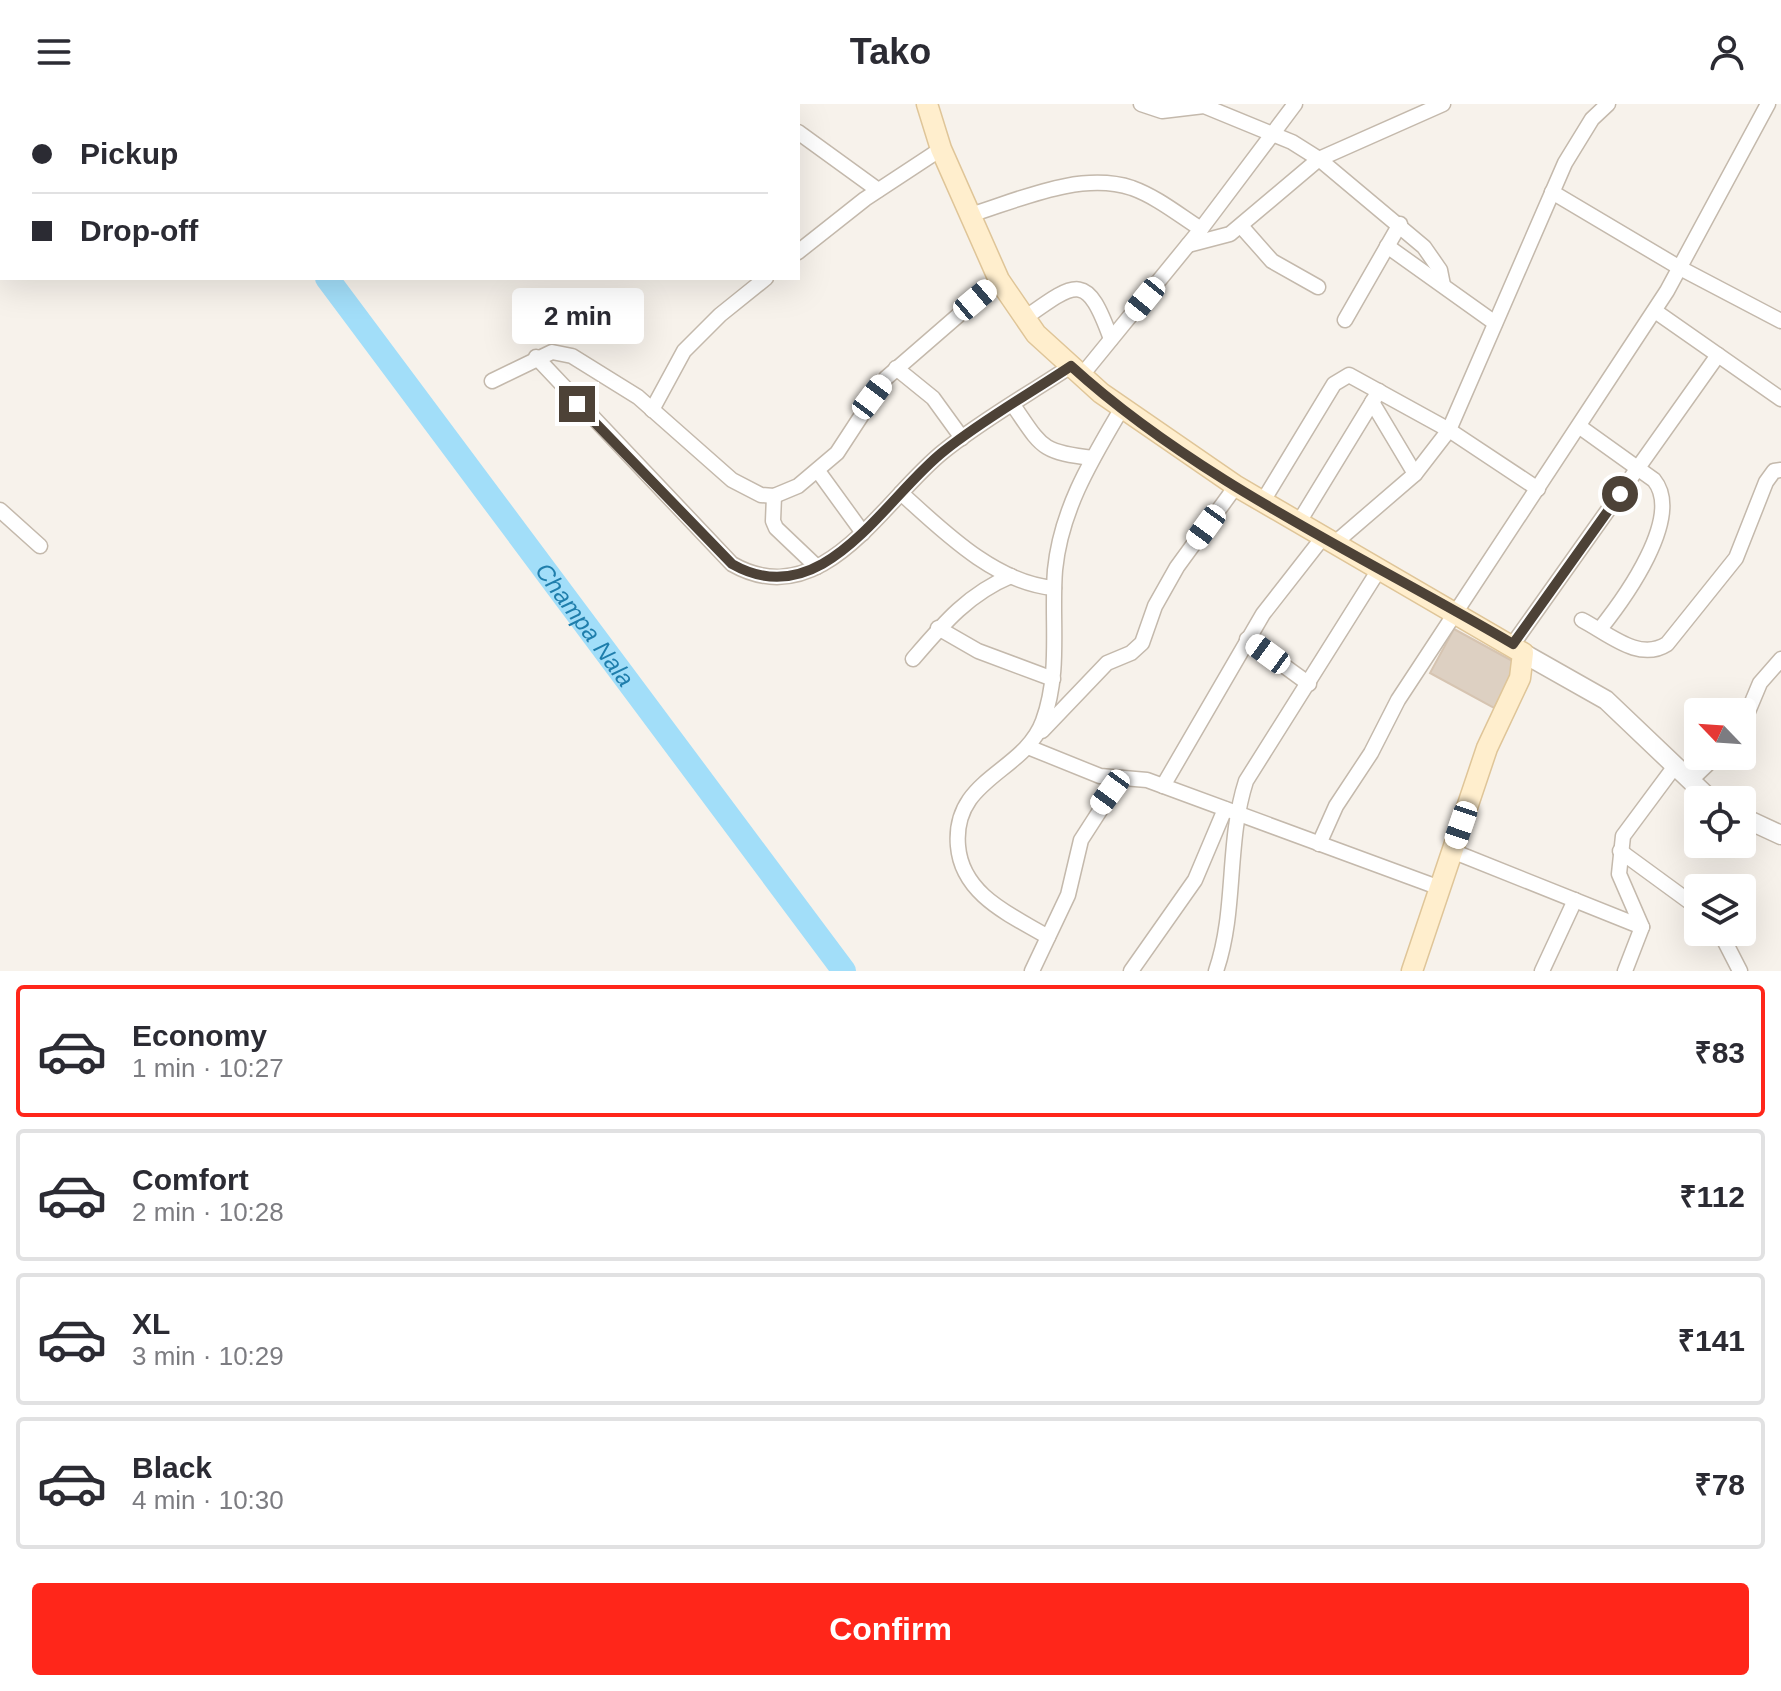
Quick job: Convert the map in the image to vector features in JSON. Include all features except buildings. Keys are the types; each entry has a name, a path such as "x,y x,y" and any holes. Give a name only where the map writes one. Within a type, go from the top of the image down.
{"main road":[{"path":"927,104 941,149 999,280 1036,334 1122,408 1236,486 1518,649 1520,678 1487,748 1412,971"}],"street":[{"path":"1141,104 1162,111 1204,106 1228,109 1319,159 1400,224 1434,258 1443,285"},
{"path":"536,357 732,564 749,574 768,578 817,567 863,533 926,465 1013,405 1076,370 1111,339 1201,229 1295,104"},
{"path":"1188,245 1217,240 1241,226 1319,159 1443,104"},
{"path":"1163,786 1247,639 1330,539 1415,474 1449,430 1552,192 1576,143 1608,104"},
{"path":"1319,844 1336,806 1456,611 1655,311 1768,104"},
{"path":"800,133 878,190"},
{"path":"800,250 878,190 941,149"},
{"path":"970,215 1068,187 1113,183 1150,196 1201,229"},
{"path":"1552,192 1680,268 1781,321"},
{"path":"1345,320 1400,224"},
{"path":"1241,226 1272,261 1318,287"},
{"path":"1387,246 1495,323"},
{"path":"652,410 684,351 720,315 764,280"},
{"path":"492,381 536,357 552,352 572,356 621,384 732,480 761,495 774,496 787,492 818,471 837,453 872,397 896,368 999,280"},
{"path":"1025,318 1069,288 1081,289 1093,296 1111,339"},
{"path":"1655,311 1781,399"},
{"path":"1696,786 1606,700 1518,649 1718,355"},
{"path":"896,368 933,398 962,438"},
{"path":"1263,501 1340,378 1349,375 1376,396 1449,430 1538,489"},
{"path":"1376,396 1415,474"},
{"path":"1299,522 1376,396"},
{"path":"1013,405 1045,448 1058,454 1093,458"},
{"path":"1033,741 1053,679 1054,588 1059,544 1068,514 1093,458 1122,408"},
{"path":"1580,427 1661,489 1660,523 1632,587 1600,629"},
{"path":"1582,620 1641,652 1653,652 1667,644 1736,558 1766,482 1779,466"},
{"path":"818,471 863,533"},
{"path":"1048,937 992,904 978,891 964,871 958,846 959,821 979,785 1033,741 1107,663 1131,653 1142,643 1170,578 1236,486"},
{"path":"901,493 962,546 1032,586 1054,588"},
{"path":"774,496 773,521 776,528 817,567"},
{"path":"0,510 40,546"},
{"path":"1131,971 1195,880 1255,762 1309,684 1380,568"},
{"path":"913,659 938,628 975,594 1011,576"},
{"path":"938,628 978,651 1053,679"},
{"path":"1247,639 1309,684"},
{"path":"1754,698 1760,683 1781,659"},
{"path":"1033,741 1100,776 1163,786 1440,888"},
{"path":"1625,971 1642,927 1619,874 1623,836 1675,766"},
{"path":"1690,781 1701,770"},
{"path":"1032,971 1068,895 1081,840 1121,778"},
{"path":"1216,971 1226,931 1230,811"},
{"path":"1756,823 1781,835"},
{"path":"1452,851 1642,927"},
{"path":"1620,851 1684,898"},
{"path":"1542,971 1575,900"},
{"path":"1727,946 1740,971"}],"waterway":[{"name":"Champa Nala","path":"328,280 844,971"}],"route":[{"path":"577,404 732,564 749,574 768,578 809,570 829,561 856,540 926,465 1071,366 1101,393 1236,486 1513,644 1620,494"}]}
